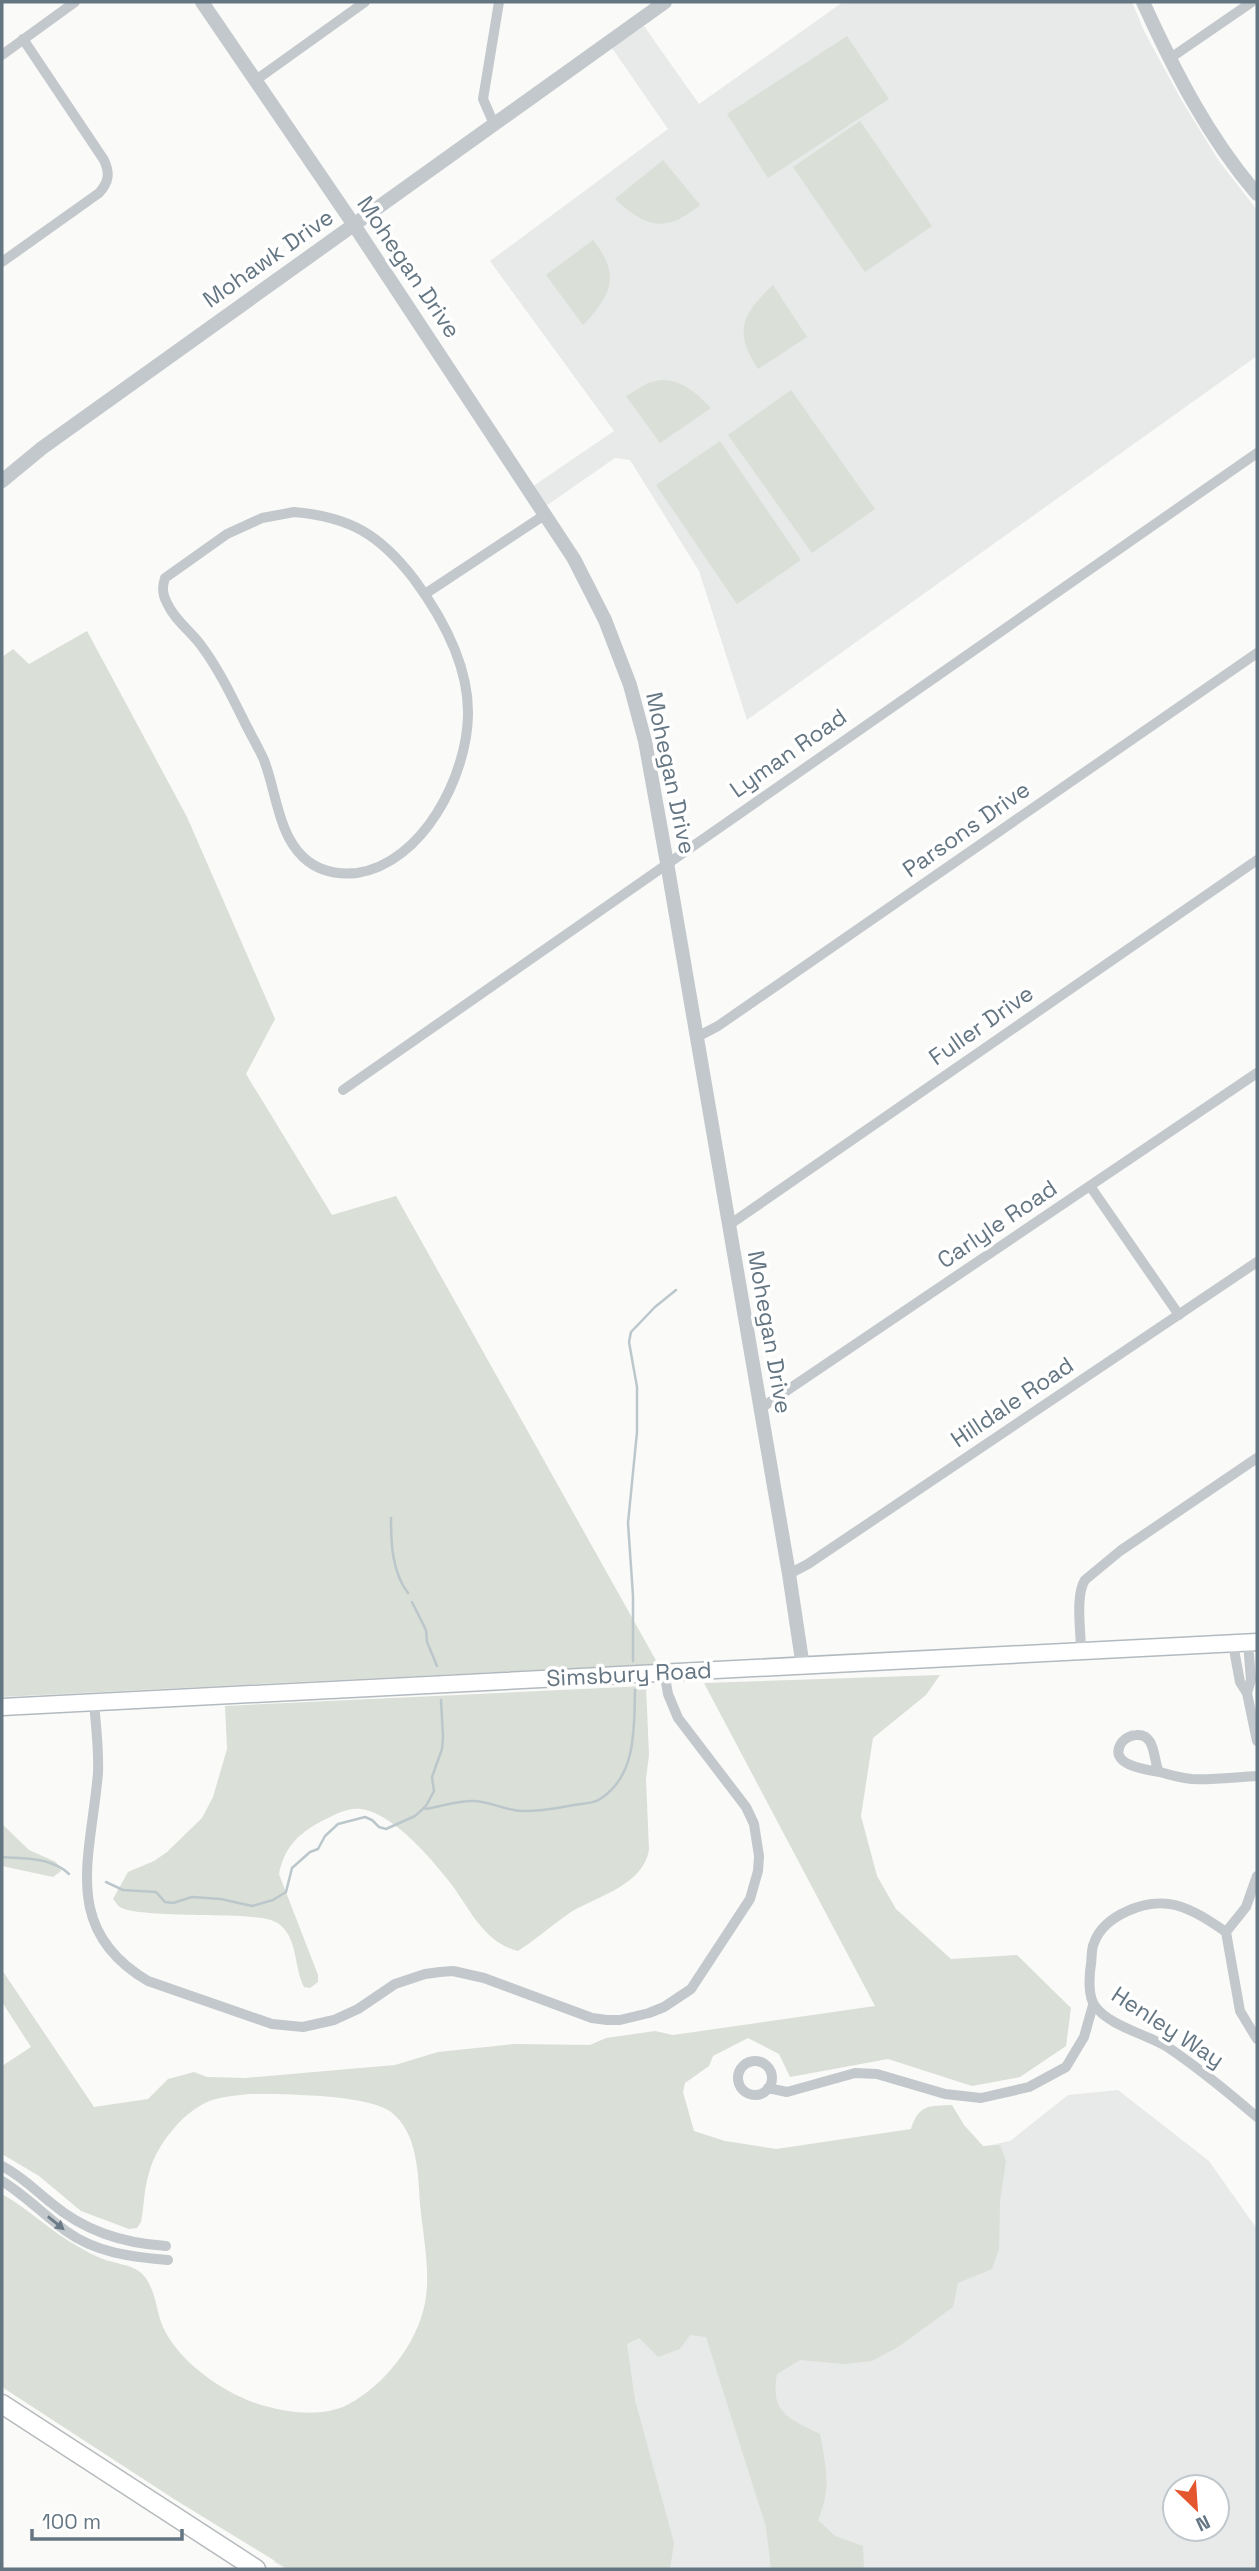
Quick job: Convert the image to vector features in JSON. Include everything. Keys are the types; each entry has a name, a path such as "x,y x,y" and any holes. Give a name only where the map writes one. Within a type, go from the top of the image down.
{"main road":[{"name":"Simsbury Road","path":"2,1707 1246,1643"},
{"path":"2,2404 256,2569"}],"street":[{"path":"2,55 75,2"},
{"name":"Mohegan Drive","path":"202,2 546,514 574,559 605,620 630,685 645,741 667,863 803,1667"},
{"path":"256,80 365,2"},
{"path":"494,124 483,99 499,2"},
{"name":"Mohawk Drive","path":"2,481 42,447 665,2"},
{"path":"1143,2 1169,59 1215,140 1257,194"},
{"path":"1169,59 1252,2"},
{"path":"2,262 99,193 106,184 109,173 104,160 23,39"},
{"name":"Lyman Road","path":"344,1090 1257,453"},
{"path":"295,512 323,515 366,532 394,554 425,594 456,653 464,682 468,715 455,780 433,820 392,861 370,871 345,874 324,870 304,858 290,839 264,760 236,704 201,645 171,611 162,587 165,578 227,534 262,518 295,512"},
{"path":"425,594 546,514"},
{"name":"Parsons Drive","path":"697,1037 718,1026 1257,653"},
{"name":"Fuller Drive","path":"729,1225 1257,860"},
{"name":"Carlyle Road","path":"761,1408 1257,1073"},
{"path":"1090,1186 1179,1315"},
{"name":"Hilldale Road","path":"789,1574 1257,1262"},
{"path":"1081,1651 1080,1591 1085,1580 1120,1550 1257,1458"},
{"path":"1246,1643 1240,1682 1247,1693 1257,1741"},
{"path":"94,1703 98,1759 87,1868 90,1907 104,1944 136,1974 148,1981 272,2024 288,2026 334,2020 358,2009 395,1984 425,1974 453,1971 484,1978 592,2018 620,2020 664,2007 691,1989 743,1913 758,1871 757,1840 746,1807 678,1718 668,1694 664,1671"},
{"path":"1159,1772 1191,1779 1257,1776"},
{"path":"1226,1932 1246,1907 1257,1875"},
{"name":"Henley Way","path":"1257,2039 1240,2011 1226,1932 1202,1915 1173,1904 1151,1903 1129,1910 1108,1924 1094,1942 1089,1976 1093,2005 1104,2014 1166,2046 1200,2069 1257,2117"},
{"path":"768,2088 787,2092 855,2073 877,2074 945,2094 981,2098 1029,2087 1066,2067 1084,2037 1093,2005"},
{"path":"2,2166 22,2178 73,2219 98,2232 141,2244 166,2246"},
{"path":"2,2181 68,2233 86,2242 128,2257 168,2260"}],"shaded area":[{"path":"843,2 1132,2 1145,33 1182,101 1219,161 1257,210 1257,356 747,720 699,571 630,460 615,458 543,508 529,489 614,431 490,261 668,129 612,48 644,26 699,104"},
{"path":"847,36 889,99 768,178 727,114"},
{"path":"860,121 932,226 865,272 793,167"},
{"path":"663,160 700,205 676,220 656,223 636,216 615,199"},
{"path":"593,240 607,264 609,284 601,304 583,325 546,275"},
{"path":"773,285 807,337 758,369 745,344 744,324 754,305"},
{"path":"660,380 682,385 711,408 660,443 626,396 648,383"},
{"path":"791,390 875,509 812,553 728,435"},
{"path":"720,441 801,560 737,604 656,485"},
{"path":"87,631 187,817 275,1019 246,1074 332,1215 396,1196 658,1664 2,1697 2,657 13,649 29,664"},
{"path":"940,1675 926,1695 873,1738 861,1816 877,1876 896,1909 951,1959 1017,1955 1071,2008 1066,2046 1020,2077 972,2086 888,2059 790,2077 779,2054 748,2038 713,2056 709,2066 685,2083 683,2092 694,2131 725,2141 776,2149 911,2129 918,2115 926,2108 952,2105 964,2125 983,2146 1000,2145 1006,2161 1000,2201 999,2249 992,2269 958,2283 953,2307 898,2347 872,2361 844,2364 800,2360 777,2374 776,2398 784,2413 820,2434 826,2467 826,2487 818,2520 835,2536 863,2546 864,2569 771,2569 766,2527 706,2337 690,2335 680,2349 658,2357 639,2338 627,2344 635,2400 674,2543 670,2569 288,2569 174,2499 2,2387 2,2194 85,2251 140,2272 151,2289 168,2336 190,2363 235,2394 275,2408 306,2413 338,2409 374,2387 397,2362 415,2334 425,2303 427,2279 417,2167 412,2142 400,2121 379,2106 323,2096 250,2094 222,2098 197,2107 171,2132 157,2152 147,2179 141,2222 137,2228 129,2229 81,2211 39,2176 2,2154 2,2066 31,2047 2,2002 2,1970 94,2107 148,2099 168,2079 194,2072 207,2077 245,2078 395,2065 438,2052 514,2044 590,2045 606,2038 655,2031 673,2035 875,2006 704,1683"},
{"path":"646,1686 649,1850 645,1862 629,1881 571,1912 518,1951 495,1940 477,1922 440,1870 409,1837 385,1818 361,1809 340,1812 305,1832 288,1849 281,1865 279,1874 318,1975 318,1982 310,1988 304,1987 290,1937 276,1922 253,1917 143,1912 120,1907 113,1899 128,1872 167,1852 202,1818 213,1797 227,1749 225,1706"},
{"path":"2,1824 29,1850 56,1862 61,1871 53,1877 2,1866"},
{"path":"1118,2090 1209,2161 1257,2229 1257,2569 286,2569 274,2562 492,2214 797,2186 1010,2141 1068,2095"}],"waterway":[{"path":"633,1661 633,1596 628,1523 637,1432 637,1387 629,1342 631,1332 676,1290"},
{"path":"391,1518 396,1567 408,1593"},
{"path":"412,1602 426,1630 427,1642 437,1666"},
{"path":"426,1809 473,1801 534,1811 597,1801 612,1789 627,1764 633,1735 635,1690"},
{"path":"106,1882 123,1890 156,1892 165,1902 173,1903 192,1897 221,1899 252,1906 273,1900 286,1892 292,1868 310,1852 318,1849 325,1836 338,1824 365,1817 386,1829 415,1816 426,1806 434,1791 432,1777 442,1749 441,1700"},
{"path":"2,1857 54,1864 69,1874"}]}
